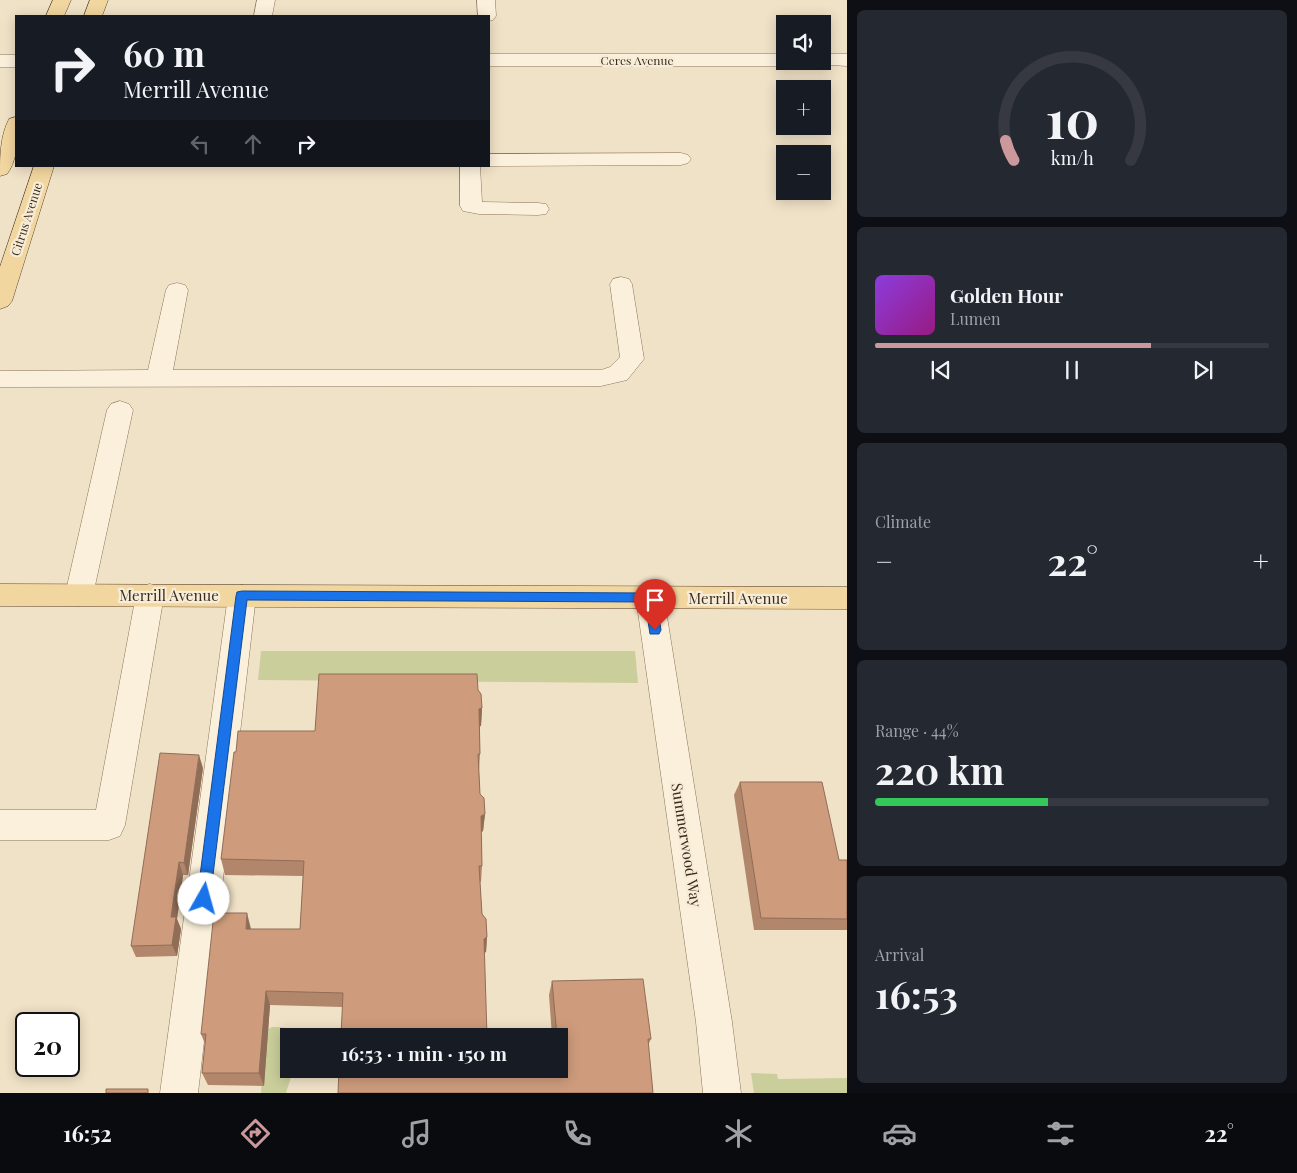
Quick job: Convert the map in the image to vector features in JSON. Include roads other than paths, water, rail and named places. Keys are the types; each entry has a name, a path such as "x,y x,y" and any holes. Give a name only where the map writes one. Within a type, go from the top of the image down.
{"main road":[{"path":"56,15 62,0"},
{"path":"93,15 99,0"},
{"path":"0,170 15,127"},
{"name":"Citrus Avenue","path":"0,301 44,167"},
{"name":"Merrill Avenue","path":"0,594 847,598"}],"street":[{"path":"263,15 266,0"},
{"path":"486,0 487,15"},
{"name":"Ceres Avenue","path":"490,60 776,60"},
{"path":"831,60 847,60"},
{"path":"0,61 15,61"},
{"path":"490,160 681,159"},
{"path":"470,167 470,203 472,206 479,208 538,209"},
{"path":"0,379 601,378 618,374 632,359 621,284"},
{"path":"159,378 177,290"},
{"path":"79,595 120,410"},
{"path":"0,825 109,825 150,595"},
{"path":"179,1093 242,596"},
{"name":"Summerwood Way","path":"650,598 714,1022 722,1093"}]}
